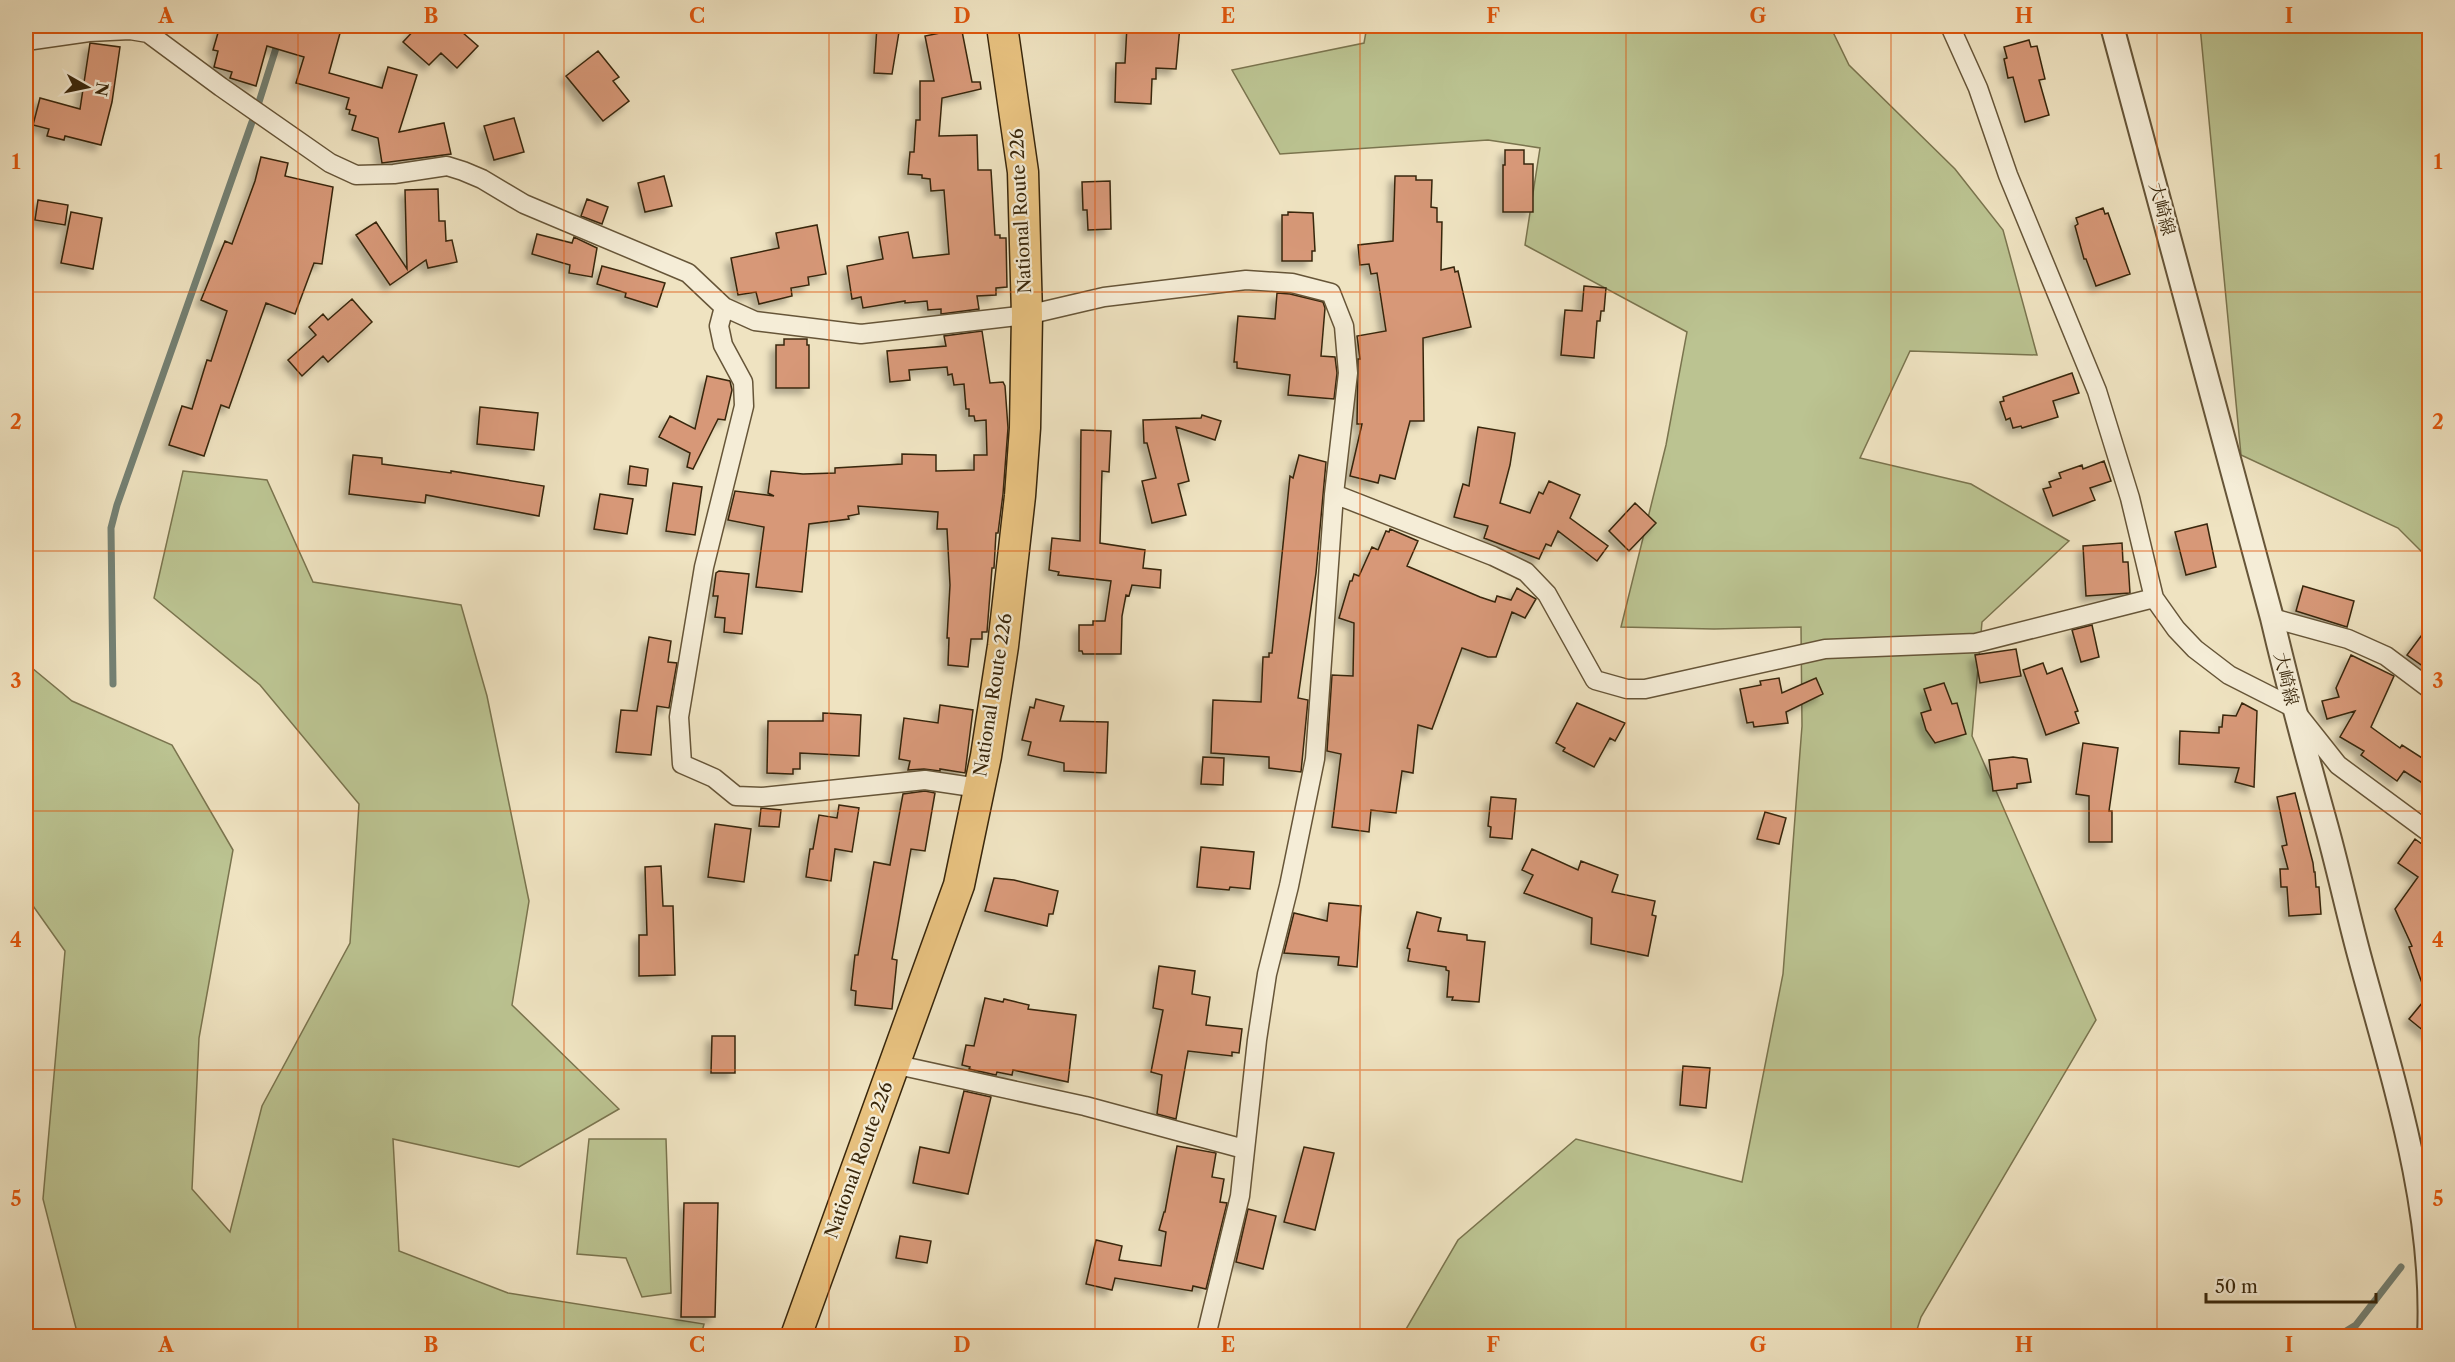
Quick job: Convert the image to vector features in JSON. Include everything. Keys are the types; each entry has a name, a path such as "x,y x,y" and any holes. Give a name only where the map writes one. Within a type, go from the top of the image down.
{"highway":[{"name":"National Route 226","path":"796,1336 958,885 979,788 1003,646 1020,496 1025,428 1027,315 1023,172 1002,26"}],"street":[{"path":"1950,26 1978,88 2008,176 2097,391 2130,498 2154,598 2176,629 2195,649 2229,675 2292,707 2338,765 2430,833"},
{"name":"大崎線","path":"2112,26 2272,618 2292,707 2326,823 2345,907 2396,1090 2427,1235 2429,1336"},
{"path":"26,41 89,32 130,30 148,33 330,163 356,175 394,174 447,166 463,171 482,179 524,204 688,273 724,307 754,321 861,334 1027,315 1104,297 1246,280 1292,283 1331,293 1344,326 1348,373 1334,494 1315,759 1289,886 1267,975 1240,1196 1206,1336"},
{"path":"724,307 719,326 723,345 742,382 744,406 704,567 679,717 682,764 714,778 736,796 762,797 925,780 979,788"},
{"path":"1334,494 1493,556 1526,572 1547,594 1595,680 1627,688 1660,687 1825,649 1976,643 2154,598"},
{"path":"2272,618 2348,639 2386,656 2430,689"},
{"path":"893,1064 1085,1106 1244,1149"}],"green space":[{"path":"1367,26 1830,26 1849,65 1955,169 2003,230 2037,355 1910,351 1860,458 1971,484 2069,541 1982,622 1972,736 2096,1020 1921,1317 1915,1336 1402,1336 1458,1240 1576,1139 1742,1182 1783,974 1802,726 1801,627 1714,629 1621,627 1666,445 1687,332 1525,245 1540,148 1488,140 1280,154 1232,70 1364,43"},
{"path":"2200,26 2429,26 2429,559 2398,528 2241,455"},
{"path":"183,471 267,480 313,582 461,605 487,696 529,901 512,1005 619,1109 519,1167 393,1139 399,1251 508,1293 704,1324 701,1336 78,1336 43,1199 65,951 26,896 26,663 72,701 172,745 233,850 199,1038 192,1189 230,1232 262,1106 350,943 359,804 260,685 154,598"},
{"path":"589,1139 666,1139 671,1293 642,1297 626,1258 577,1254"}],"building":[{"path":"220,26 342,26 329,73 382,88 388,67 417,75 399,132 444,123 451,154 382,163 378,138 352,130 356,116 349,114 350,110 346,109 349,98 296,83 304,57 267,46 256,86 230,78 232,72 214,67 218,51 213,50"},
{"path":"418,26 455,26 478,46 457,68 441,53 429,65 403,42"},
{"path":"877,26 900,26 892,74 874,73"},
{"path":"1127,26 1180,26 1176,69 1156,68 1156,79 1152,79 1151,104 1115,102 1116,63 1125,63"},
{"path":"950,31 950,33 962,31 972,82 980,82 981,89 942,98 939,136 977,135 978,170 991,170 995,235 1006,238 1007,287 996,288 996,295 977,296 979,309 941,314 941,309 928,310 927,301 905,303 905,301 863,308 861,297 852,299 847,266 883,259 879,237 908,232 913,258 949,254 944,190 931,191 930,179 922,178 922,175 908,174 910,152 914,152 916,120 920,120 920,81 934,81 925,36"},
{"path":"2029,40 2031,47 2037,46 2045,79 2039,80 2049,115 2025,122 2013,77 2008,78 2004,47"},
{"path":"90,43 120,47 112,102 101,145 65,136 64,140 47,136 49,129 33,125 40,98 80,109"},
{"path":"598,51 619,77 613,81 629,101 603,121 566,76"},
{"path":"514,118 524,152 494,160 484,126"},
{"path":"1505,150 1524,150 1524,164 1533,164 1533,212 1503,212"},
{"path":"261,157 288,163 285,176 333,187 322,264 314,263 295,314 266,303 229,408 221,405 204,456 169,445 182,406 192,409 207,360 211,361 227,311 201,300 225,241 232,244 255,181"},
{"path":"664,176 672,206 645,212 638,183"},
{"path":"1395,176 1416,176 1416,180 1432,180 1431,207 1437,208 1437,222 1442,222 1441,270 1454,267 1455,272 1458,271 1471,327 1423,338 1424,421 1410,421 1395,479 1380,475 1378,483 1350,476 1362,424 1357,424 1358,359 1360,359 1357,336 1386,331 1377,273 1371,274 1369,264 1360,265 1358,245 1393,241"},
{"path":"1110,181 1111,229 1088,230 1087,210 1083,210 1082,182"},
{"path":"438,189 439,221 445,221 446,241 452,240 457,262 428,268 426,260 390,285 356,235 376,222 407,269 405,190"},
{"path":"587,199 608,207 602,224 581,216"},
{"path":"38,200 68,205 65,225 35,220"},
{"path":"2103,208 2105,214 2108,213 2130,274 2096,286 2086,259 2084,259 2075,226 2078,224 2076,218"},
{"path":"71,212 102,218 93,269 61,263"},
{"path":"1288,212 1313,213 1315,251 1312,251 1312,261 1282,261 1282,215 1288,215"},
{"path":"817,225 826,274 808,277 809,285 791,288 792,296 759,304 756,292 738,295 731,258 779,248 776,233"},
{"path":"537,234 572,243 574,237 597,248 592,277 569,273 570,265 532,254"},
{"path":"602,266 665,283 657,307 625,297 626,293 597,284"},
{"path":"1584,286 1606,288 1604,311 1601,311 1600,321 1597,321 1594,358 1561,355 1565,310 1582,311"},
{"path":"1277,293 1323,302 1325,308 1321,356 1335,357 1337,373 1334,399 1288,395 1290,375 1237,368 1237,362 1234,362 1238,316 1275,319"},
{"path":"352,299 372,322 328,362 323,356 302,376 288,360 316,335 309,327 323,314 328,320"},
{"path":"982,331 990,383 1003,382 1005,386 1008,428 987,632 982,632 982,639 971,639 968,667 948,665 950,585 947,529 937,529 938,512 858,506 859,514 848,516 849,519 809,524 802,592 756,587 764,527 728,520 735,491 774,496 768,493 771,471 803,474 835,473 835,468 902,464 902,454 936,455 936,471 974,470 974,455 987,455 986,420 975,421 974,416 969,416 969,409 966,409 964,384 954,385 952,374 948,375 947,367 909,370 910,380 890,382 887,351 946,346 944,336"},
{"path":"784,339 807,339 809,388 776,388 776,345 784,345"},
{"path":"2072,373 2079,393 2053,401 2058,417 2022,428 2021,426 2013,428 2010,418 2006,420 2000,402 2004,401 2003,397"},
{"path":"707,376 730,381 732,390 725,420 718,419 693,469 687,467 690,453 659,437 670,416 695,429"},
{"path":"480,407 538,413 534,450 477,444"},
{"path":"1202,415 1221,421 1215,440 1176,427 1189,481 1178,484 1186,515 1152,523 1142,481 1156,478 1147,443 1144,443 1143,420 1201,418"},
{"path":"1478,427 1515,433 1510,465 1500,503 1530,513 1539,492 1543,494 1549,481 1580,495 1570,518 1608,546 1597,561 1558,531 1551,546 1546,544 1539,559 1484,538 1488,526 1454,517 1463,484 1469,486"},
{"path":"1081,430 1111,431 1109,472 1102,471 1100,543 1145,550 1143,568 1161,570 1160,588 1132,585 1129,596 1126,595 1122,616 1121,654 1083,654 1079,651 1079,625 1093,625 1093,621 1105,621 1111,581 1058,575 1059,572 1049,570 1052,538 1080,541"},
{"path":"353,455 382,458 382,464 451,473 451,471 544,486 539,516 426,495 425,503 349,494"},
{"path":"1299,455 1326,462 1316,573 1298,698 1308,700 1301,772 1269,768 1269,757 1211,753 1213,700 1261,702 1263,657 1269,657 1269,653 1272,653 1290,476 1293,478"},
{"path":"2104,461 2111,481 2090,488 2095,500 2053,516 2043,489 2051,487 2049,482 2061,478 2059,473 2082,465 2083,469"},
{"path":"630,466 648,469 646,486 628,484"},
{"path":"673,483 702,487 695,535 666,531"},
{"path":"600,494 633,499 627,534 594,529"},
{"path":"1635,503 1656,523 1629,551 1609,531"},
{"path":"2207,524 2216,567 2186,575 2175,532"},
{"path":"1390,529 1418,541 1407,566 1495,602 1497,596 1511,600 1517,588 1536,599 1525,618 1512,612 1496,657 1488,657 1462,648 1432,729 1418,725 1413,773 1402,771 1396,813 1371,810 1369,832 1332,827 1341,754 1327,751 1332,675 1353,676 1354,623 1339,618 1354,574 1359,576 1372,547 1378,550 1386,531 1389,532"},
{"path":"2122,543 2123,562 2128,562 2130,593 2086,596 2083,546"},
{"path":"719,571 749,574 742,634 724,632 725,618 715,617 718,596 713,596 716,573"},
{"path":"2303,586 2354,601 2347,627 2296,611"},
{"path":"2430,624 2430,671 2407,655"},
{"path":"2092,625 2099,657 2081,662 2072,630"},
{"path":"649,637 671,641 668,662 677,663 669,708 657,706 651,755 616,752 621,710 637,711"},
{"path":"2016,649 2021,676 1980,683 1975,655"},
{"path":"2351,655 2394,676 2371,727 2400,748 2402,745 2430,763 2430,788 2404,771 2397,781 2361,755 2364,751 2340,737 2355,711 2327,719 2322,701 2339,697 2336,688"},
{"path":"2043,663 2047,674 2062,668 2078,711 2075,712 2079,723 2046,735 2023,670"},
{"path":"1779,678 1782,693 1816,678 1823,694 1786,712 1788,723 1754,727 1753,722 1747,723 1740,689 1761,685 1760,681"},
{"path":"1944,683 1952,704 1957,703 1966,734 1935,743 1926,730 1921,713 1931,710 1924,689"},
{"path":"1036,699 1064,706 1060,721 1108,722 1106,773 1064,771 1064,763 1028,755 1031,742 1022,740 1030,707 1034,708"},
{"path":"1577,703 1625,723 1615,741 1610,738 1594,767 1563,751 1565,748 1556,743"},
{"path":"2242,703 2257,711 2254,787 2235,782 2239,768 2179,764 2180,731 2219,733 2223,715 2236,716"},
{"path":"940,705 973,710 965,773 940,769 940,771 908,770 910,761 899,759 904,718 938,723"},
{"path":"823,713 861,715 859,756 800,753 800,769 793,769 793,774 767,773 768,721 823,721"},
{"path":"2083,743 2118,748 2109,811 2112,811 2112,842 2089,842 2089,796 2076,794"},
{"path":"1203,757 1224,758 1223,785 1201,784"},
{"path":"2013,757 2027,759 2031,782 2017,784 2017,788 1993,791 1989,760"},
{"path":"925,791 935,793 925,851 911,849 892,959 897,960 892,1009 855,1005 856,991 851,990 855,955 858,955 874,862 890,865 903,794"},
{"path":"2295,793 2313,863 2316,887 2319,887 2321,914 2289,916 2287,887 2281,887 2280,869 2288,869 2282,846 2287,845 2277,797"},
{"path":"1491,797 1516,799 1512,839 1490,837 1491,827 1488,826"},
{"path":"839,805 859,808 852,852 835,849 831,881 806,877 810,849 813,849 819,815 837,818"},
{"path":"761,808 781,810 779,827 759,826"},
{"path":"1765,812 1786,818 1779,844 1757,839"},
{"path":"715,824 751,829 744,882 708,877"},
{"path":"2415,839 2430,850 2430,1036 2409,1019 2427,997 2409,947 2412,946 2395,909 2418,877 2398,863"},
{"path":"1201,847 1254,852 1250,889 1197,887"},
{"path":"1532,849 1578,870 1581,861 1618,875 1612,892 1655,901 1652,915 1656,916 1648,956 1591,944 1592,918 1524,893 1533,875 1522,870"},
{"path":"661,866 663,906 673,906 675,975 639,976 639,935 647,935 645,867"},
{"path":"994,878 1014,880 1058,891 1053,914 1049,914 1047,926 985,911"},
{"path":"1329,903 1361,906 1357,967 1338,965 1339,957 1284,953 1294,913 1327,921"},
{"path":"1417,912 1441,918 1438,931 1467,935 1467,940 1485,942 1479,1002 1452,1000 1453,997 1447,997 1449,971 1446,967 1408,961 1410,949 1407,948"},
{"path":"1159,966 1195,971 1192,994 1210,997 1206,1025 1242,1029 1239,1053 1232,1052 1232,1056 1188,1051 1176,1119 1157,1114 1162,1075 1151,1072 1163,1010 1153,1008"},
{"path":"985,998 1003,1002 1004,999 1029,1005 1028,1009 1076,1015 1068,1082 1013,1070 1012,1075 997,1072 996,1075 969,1069 970,1067 962,1065 966,1045 974,1046"},
{"path":"712,1036 735,1036 735,1073 711,1073"},
{"path":"1683,1066 1710,1068 1706,1108 1680,1105"},
{"path":"964,1091 991,1097 968,1194 913,1183 920,1147 949,1153"},
{"path":"1177,1146 1216,1153 1212,1177 1224,1179 1220,1202 1227,1203 1206,1289 1193,1286 1192,1291 1115,1278 1112,1290 1086,1284 1096,1240 1122,1246 1119,1260 1161,1266 1166,1232 1159,1230 1165,1212"},
{"path":"1304,1147 1334,1153 1315,1230 1284,1222"},
{"path":"684,1203 718,1203 715,1317 681,1317"},
{"path":"1248,1209 1276,1216 1263,1269 1236,1262"},
{"path":"900,1236 931,1241 927,1263 896,1258"}],"waterway":[{"path":"259,102 283,26"},
{"path":"113,684 111,528 117,505 252,122"},
{"path":"2338,1336 2356,1325 2401,1267"}]}
